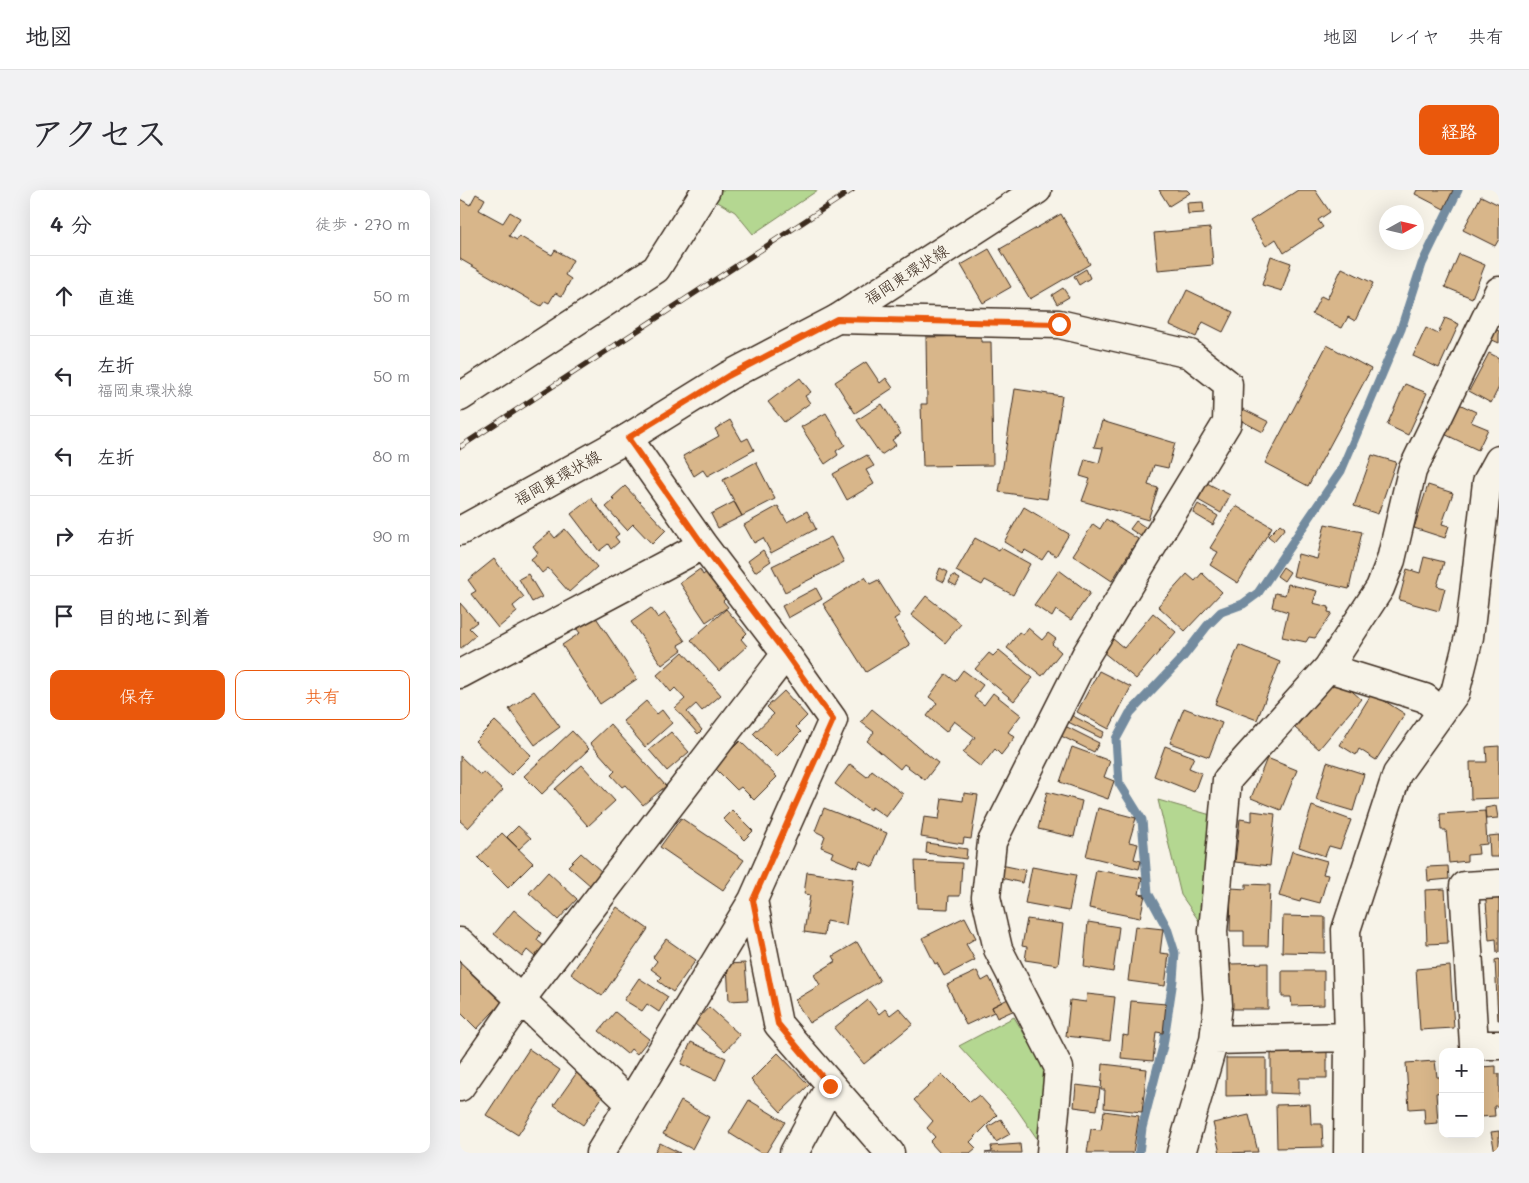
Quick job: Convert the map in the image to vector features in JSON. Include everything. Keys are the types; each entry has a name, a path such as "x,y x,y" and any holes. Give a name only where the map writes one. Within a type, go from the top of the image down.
{"street":[{"path":"460,397 656,269 706,190"},
{"name":"福岡東環状線","path":"460,531 628,438 728,376 837,319 1037,190"},
{"path":"1180,1153 1214,1040 1218,1005 1213,931 1227,780 1328,668 1380,588 1392,560 1412,471 1499,291"},
{"path":"837,319 1059,324 1190,354 1228,384 1228,423 1086,655 992,842 986,896 998,949 1059,1068 1051,1153"},
{"path":"600,1153 753,900 833,720 786,654 703,545 628,438"},
{"path":"1348,1153 1350,1037 1346,930 1397,774 1455,692 1469,637 1487,482 1499,460"},
{"path":"460,674 703,545"},
{"path":"460,1087 522,998 786,654"},
{"path":"1328,668 1425,698 1441,712"},
{"path":"1499,884 1464,886 1474,1045 1499,1045"},
{"path":"753,900 778,1024 890,1153"},
{"path":"460,942 522,998 630,1103"},
{"path":"1214,1040 1350,1037"},
{"path":"794,1153 830,1086"}],"green space":[{"path":"697,190 818,190 753,234 735,212"},
{"path":"1158,800 1211,815 1206,931 1181,895"},
{"path":"1014,1017 1048,1073 1038,1140 1016,1108 959,1046"}],"building":[{"path":"1159,190 1187,190 1190,193 1169,206"},
{"path":"1298,190 1315,190 1330,212 1318,220 1323,227 1284,253 1276,239 1266,246 1250,221"},
{"path":"1417,190 1453,190 1444,209 1415,194"},
{"path":"476,194 485,199 479,210 503,223 510,212 520,218 509,236 517,240 519,236 552,255 555,250 573,260 565,275 571,279 562,296 555,293 549,303 545,301 541,306 460,259 460,199 470,205"},
{"path":"1481,196 1499,205 1499,239 1495,246 1463,230"},
{"path":"1203,202 1204,213 1188,214 1187,203"},
{"path":"1061,214 1090,264 1030,299 1000,249"},
{"path":"1210,228 1213,265 1158,270 1154,233"},
{"path":"989,249 1011,287 983,303 961,265"},
{"path":"1459,254 1485,265 1472,298 1445,287"},
{"path":"1271,256 1291,263 1282,291 1262,285"},
{"path":"1342,268 1373,283 1355,321 1348,317 1342,328 1312,314 1321,296 1327,299"},
{"path":"1086,269 1090,278 1079,285 1074,276"},
{"path":"1063,288 1069,297 1057,304 1052,295"},
{"path":"1187,290 1233,312 1223,332 1203,322 1196,337 1170,325"},
{"path":"1445,318 1459,324 1439,368 1413,356 1426,328 1438,334"},
{"path":"1492,328 1499,331 1499,343 1488,338"},
{"path":"981,336 981,342 991,342 993,465 923,466 921,404 927,404 926,337"},
{"path":"1327,345 1371,369 1308,486 1265,463"},
{"path":"1489,353 1499,358 1499,387 1491,403 1469,391"},
{"path":"866,362 880,383 886,378 893,388 855,413 835,382"},
{"path":"800,378 811,392 805,396 810,403 784,422 768,402"},
{"path":"1405,384 1427,393 1408,435 1387,425"},
{"path":"1015,389 1062,396 1047,499 999,492"},
{"path":"1453,401 1476,412 1471,422 1488,429 1478,450 1438,431"},
{"path":"882,404 901,434 892,440 896,445 881,455 857,420"},
{"path":"1243,409 1269,422 1263,432 1238,419"},
{"path":"826,413 845,445 836,451 838,455 825,464 801,427"},
{"path":"730,420 742,441 748,438 754,450 707,476 703,470 694,476 683,456 719,436 715,429"},
{"path":"1102,421 1175,443 1168,468 1154,465 1148,485 1158,488 1148,520 1082,501 1090,479 1080,476 1085,459 1099,463 1103,448 1094,447"},
{"path":"867,455 874,466 866,470 874,484 847,500 833,474"},
{"path":"1372,455 1396,462 1378,514 1354,506"},
{"path":"756,462 775,499 742,516 723,480"},
{"path":"1207,483 1230,495 1221,513 1198,500"},
{"path":"1428,485 1453,493 1442,524 1449,526 1445,538 1414,528"},
{"path":"625,486 666,530 652,544 633,524 627,530 606,507 614,500 612,498"},
{"path":"591,498 619,534 615,537 619,542 611,549 608,544 599,551 571,514"},
{"path":"734,502 742,516 718,528 711,514"},
{"path":"1198,504 1218,516 1213,525 1193,513"},
{"path":"778,506 787,522 807,511 816,529 771,553 763,538 754,543 744,525"},
{"path":"1236,506 1272,527 1238,583 1210,565 1218,552 1210,548"},
{"path":"1024,507 1069,534 1056,556 1048,551 1042,560 1025,550 1022,553 1004,542"},
{"path":"1106,519 1138,539 1112,581 1073,555 1093,524 1100,529"},
{"path":"1136,521 1148,529 1142,537 1130,529"},
{"path":"1280,524 1285,528 1274,541 1268,536"},
{"path":"1325,524 1362,532 1349,589 1293,576 1298,554 1317,559"},
{"path":"565,529 597,567 569,592 548,568 542,573 531,559 538,553 533,546 550,532 555,538"},
{"path":"831,537 844,562 785,592 772,566"},
{"path":"975,538 999,551 1001,548 1030,564 1013,595 985,580 982,585 956,571"},
{"path":"763,550 771,561 755,572 748,561"},
{"path":"1424,557 1444,562 1437,586 1445,588 1439,611 1399,600 1407,569 1420,573"},
{"path":"494,559 524,597 513,606 517,612 498,628 471,594 476,591 468,580"},
{"path":"1283,567 1290,572 1284,581 1277,576"},
{"path":"940,568 948,572 944,582 936,578"},
{"path":"700,569 703,575 708,571 726,598 723,601 728,607 706,622 680,583"},
{"path":"1059,570 1090,593 1071,620 1056,610 1052,617 1034,605"},
{"path":"1202,573 1222,592 1185,631 1158,606 1187,574 1195,581"},
{"path":"528,574 542,597 532,602 519,579"},
{"path":"953,575 960,579 956,586 949,582"},
{"path":"865,577 870,584 878,580 900,615 894,619 910,645 866,672 823,604"},
{"path":"1288,584 1317,591 1313,603 1329,607 1328,612 1332,613 1315,638 1309,637 1306,642 1282,637 1288,612 1272,607 1275,593 1285,595"},
{"path":"816,588 822,599 788,618 782,606"},
{"path":"926,596 961,624 945,643 911,615"},
{"path":"460,603 477,622 469,628 476,635 460,649"},
{"path":"651,608 658,618 665,613 685,641 678,645 682,650 662,665 631,622"},
{"path":"726,609 747,633 741,639 747,646 719,671 691,640"},
{"path":"1153,613 1176,632 1136,679 1103,652 1113,639 1124,648"},
{"path":"595,616 637,679 600,704 562,645 580,633 576,628"},
{"path":"1028,628 1042,640 1048,633 1056,639 1052,644 1061,652 1042,676 1007,648 1019,632 1023,635"},
{"path":"1239,645 1280,662 1257,720 1215,704"},
{"path":"999,650 1033,678 1014,701 975,669 989,653 993,656"},
{"path":"683,652 721,695 702,711 696,704 687,712 702,730 698,734 675,708 685,699 675,688 671,692 657,675"},
{"path":"963,670 983,685 974,697 984,705 993,693 1021,715 1008,732 1015,737 1001,755 995,749 981,767 963,753 975,737 954,721 946,732 927,716 937,703 929,697 946,674 955,681"},
{"path":"1099,671 1131,687 1109,729 1077,712"},
{"path":"1337,678 1361,699 1319,749 1295,728"},
{"path":"534,691 560,727 535,745 509,709"},
{"path":"784,691 807,716 796,727 801,732 776,757 753,734 774,714 767,707"},
{"path":"1372,693 1405,714 1376,760 1359,749 1356,755 1340,745"},
{"path":"646,701 657,714 662,710 672,723 645,747 623,721"},
{"path":"1184,708 1222,723 1209,757 1170,743"},
{"path":"872,709 938,763 925,780 904,764 900,769 867,741 874,732 861,722"},
{"path":"1069,714 1104,732 1101,738 1066,721"},
{"path":"495,721 531,755 511,775 475,741"},
{"path":"610,724 666,786 643,805 625,785 622,787 611,775 615,771 590,743"},
{"path":"1063,725 1099,743 1094,752 1059,735"},
{"path":"572,731 589,749 542,794 524,776"},
{"path":"671,732 689,752 667,771 649,750"},
{"path":"740,741 777,777 754,800 741,787 737,790 714,767"},
{"path":"1165,746 1194,757 1189,768 1201,773 1194,792 1154,776"},
{"path":"1499,746 1499,798 1471,799 1470,762 1487,762 1486,747"},
{"path":"1072,747 1110,761 1104,777 1114,781 1108,799 1060,782"},
{"path":"460,756 480,775 484,772 503,790 468,828 460,821"},
{"path":"1267,758 1297,770 1281,810 1251,798"},
{"path":"1327,762 1364,774 1353,811 1316,800"},
{"path":"850,764 867,777 872,770 903,794 886,817 872,807 870,810 835,784"},
{"path":"582,765 615,801 588,826 555,789"},
{"path":"1047,792 1082,801 1074,837 1038,829"},
{"path":"964,793 978,795 971,839 964,838 963,844 921,837 924,817 939,819 942,798 963,801"},
{"path":"1312,806 1351,820 1340,849 1329,846 1325,856 1299,847"},
{"path":"1496,806 1498,818 1486,819 1485,808"},
{"path":"824,808 887,833 873,867 860,861 857,868 831,857 833,852 821,847 825,836 815,831"},
{"path":"1098,808 1136,818 1129,842 1138,844 1134,859 1141,861 1139,869 1086,856"},
{"path":"732,810 753,831 744,840 723,819"},
{"path":"1252,811 1275,814 1270,866 1235,862 1240,819 1252,821"},
{"path":"1485,811 1487,844 1478,845 1479,854 1467,855 1467,861 1449,863 1446,830 1441,830 1440,814"},
{"path":"681,818 744,860 723,890 660,847"},
{"path":"518,826 531,838 519,849 507,837"},
{"path":"502,833 533,863 508,888 478,858"},
{"path":"1499,835 1499,857 1490,857 1489,836"},
{"path":"927,843 967,849 966,859 926,853"},
{"path":"1292,851 1327,861 1323,874 1328,875 1320,903 1301,898 1300,902 1279,896"},
{"path":"581,853 603,873 591,886 568,866"},
{"path":"915,861 962,863 960,896 949,896 948,909 917,908"},
{"path":"1001,865 1025,870 1022,883 997,877"},
{"path":"1448,866 1449,879 1428,881 1427,867"},
{"path":"1032,867 1076,875 1069,911 1025,903"},
{"path":"1096,870 1142,878 1139,894 1145,895 1140,918 1089,908"},
{"path":"548,872 577,899 558,920 529,893"},
{"path":"807,872 853,879 846,925 826,921 824,935 804,932 810,895 804,894"},
{"path":"1246,884 1270,885 1268,946 1244,946 1244,931 1230,931 1231,888 1246,889"},
{"path":"1499,888 1499,952 1497,953 1496,939 1489,940 1485,889"},
{"path":"1445,889 1448,943 1427,944 1425,890"},
{"path":"617,907 648,929 602,996 571,974"},
{"path":"514,910 541,933 537,940 544,946 535,957 527,950 522,957 494,934"},
{"path":"1283,916 1325,917 1325,953 1282,952"},
{"path":"965,917 976,938 966,944 975,960 944,976 937,963 935,964 922,938"},
{"path":"1027,919 1063,924 1058,965 1025,960 1027,947 1022,946"},
{"path":"1088,922 1119,927 1113,972 1084,967"},
{"path":"1135,926 1163,929 1160,953 1169,954 1165,986 1128,981"},
{"path":"666,939 696,960 673,992 658,981 662,977 651,969 657,961 653,957"},
{"path":"857,942 880,981 809,1023 795,1000 820,985 814,975 836,961 833,956"},
{"path":"460,953 507,997 477,1029 460,1012"},
{"path":"1499,959 1499,1020 1498,1020 1495,960"},
{"path":"745,963 748,1000 729,1001 727,964"},
{"path":"1268,963 1268,1009 1230,1009 1230,964"},
{"path":"1450,966 1454,1028 1420,1030 1416,969"},
{"path":"977,971 982,981 989,977 1002,1002 992,1007 994,1012 966,1025 947,985"},
{"path":"1282,971 1324,971 1324,1005 1292,1006 1291,997 1282,997"},
{"path":"639,978 668,997 659,1012 647,1004 642,1011 624,1000"},
{"path":"1087,994 1115,997 1110,1041 1066,1036 1070,1000 1086,1002"},
{"path":"1014,996 1019,1008 997,1018 992,1007"},
{"path":"868,1000 879,1014 885,1009 890,1015 899,1008 913,1024 864,1064 834,1028"},
{"path":"1131,1001 1166,1004 1163,1033 1156,1032 1153,1061 1121,1058 1123,1035 1128,1036"},
{"path":"709,1007 740,1035 725,1051 694,1023"},
{"path":"615,1012 649,1039 637,1054 631,1049 627,1054 599,1031"},
{"path":"691,1042 726,1058 716,1080 681,1064"},
{"path":"529,1049 560,1070 518,1135 486,1115"},
{"path":"1271,1052 1327,1052 1327,1078 1299,1078 1299,1094 1271,1093"},
{"path":"778,1053 809,1085 781,1112 751,1080"},
{"path":"1226,1058 1266,1058 1266,1095 1226,1096"},
{"path":"1435,1061 1437,1077 1439,1077 1439,1093 1436,1093 1438,1123 1425,1124 1424,1108 1409,1109 1406,1063"},
{"path":"1103,1064 1147,1069 1142,1112 1104,1108 1105,1090 1101,1090"},
{"path":"1496,1066 1496,1074 1499,1074 1499,1106 1494,1106 1495,1116 1484,1117 1484,1067"},
{"path":"578,1071 610,1086 583,1125 554,1105"},
{"path":"942,1074 970,1102 979,1095 997,1115 970,1142 976,1148 970,1153 940,1153 930,1142 935,1137 927,1128 933,1121 914,1100"},
{"path":"1076,1085 1100,1088 1097,1110 1074,1107"},
{"path":"749,1100 785,1122 766,1153 761,1153 729,1133"},
{"path":"681,1101 709,1117 692,1149 663,1134"},
{"path":"1310,1104 1311,1124 1322,1124 1323,1147 1277,1148 1276,1105"},
{"path":"1104,1111 1139,1116 1133,1153 1087,1153 1091,1129 1101,1130"},
{"path":"1249,1115 1258,1152 1220,1153 1213,1123"},
{"path":"1001,1119 1010,1134 996,1142 988,1127"},
{"path":"1499,1131 1499,1153 1495,1153 1491,1132"},
{"path":"660,1143 680,1153 654,1153"},
{"path":"1020,1144 1021,1153 985,1153 992,1152 991,1146"}],"waterway":[{"path":"1139,1153 1142,1128 1163,1046 1175,953 1167,928 1148,893 1142,820 1119,783 1116,739 1130,713 1183,657 1207,626 1221,612 1243,604 1258,593 1341,471 1401,329 1422,264 1458,190"}],"railway":[{"path":"460,447 852,190"}],"route":[{"path":"830,1086 778,1024 753,900 833,720 786,654 703,545 628,438 728,376 837,319 1059,324"}]}
